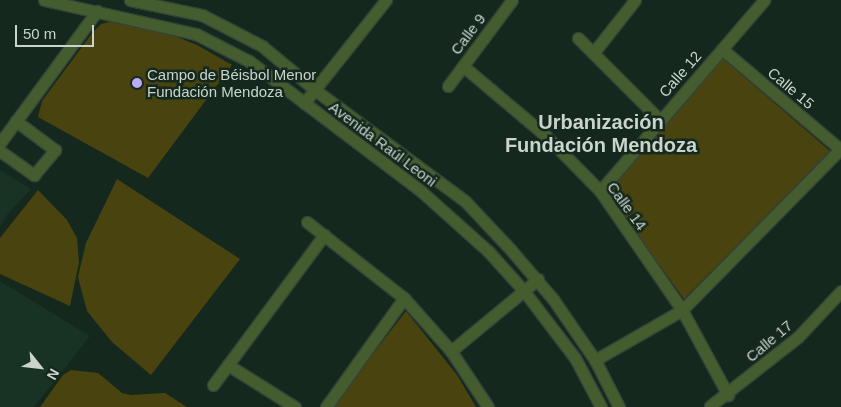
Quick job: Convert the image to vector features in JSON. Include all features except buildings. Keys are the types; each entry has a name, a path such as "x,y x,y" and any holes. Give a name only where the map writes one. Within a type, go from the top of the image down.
{"street":[{"name":"Avenida Raúl Leoni","path":"44,0 196,34 249,62 422,192 488,251 524,291 575,358 601,407"},
{"path":"119,16 123,0"},
{"name":"Avenida Raúl Leoni","path":"130,0 202,16 262,46 315,90 465,202 538,279 595,360 619,407"},
{"path":"304,104 386,0"},
{"name":"Calle 9","path":"448,86 512,0"},
{"path":"594,52 635,0"},
{"name":"Calle 12","path":"600,191 764,0"},
{"path":"0,143 97,11"},
{"path":"578,38 660,120"},
{"name":"Calle 15","path":"722,49 840,149"},
{"name":"Calle 14","path":"463,66 546,136 600,191 682,310 728,395"},
{"path":"0,152 34,175 55,150 16,121"},
{"path":"595,360 682,310 840,149"},
{"path":"307,222 404,298 451,351 488,407"},
{"path":"213,385 324,235"},
{"path":"451,351 538,279"},
{"name":"Calle 17","path":"710,406 728,395 798,337 841,291"},
{"path":"326,407 404,298"},
{"path":"228,365 295,407"}],"shaded area":[{"name":"Campo de Béisbol Menor Fundación Mendoza","path":"109,22 122,23 172,35 197,45 232,65 148,178 38,117 42,101 93,32 101,24"},
{"path":"721,57 830,151 684,299 606,191"},
{"path":"0,170 31,189 6,216 0,227"},
{"path":"117,179 240,259 151,375 112,342 87,311 78,277 86,243"},
{"path":"38,190 67,220 77,238 79,262 70,306 0,274 0,238"},
{"path":"0,281 90,336 34,407 0,407"},
{"path":"406,311 457,375 476,407 332,407"},
{"path":"71,370 98,373 122,393 131,395 165,393 187,407 40,407 63,375"}],"place":[{"name":"Campo de Béisbol Menor Fundación Mendoza","path":"137,83"}],"district":[{"name":"Urbanización Fundación Mendoza","path":"601,134"}]}
